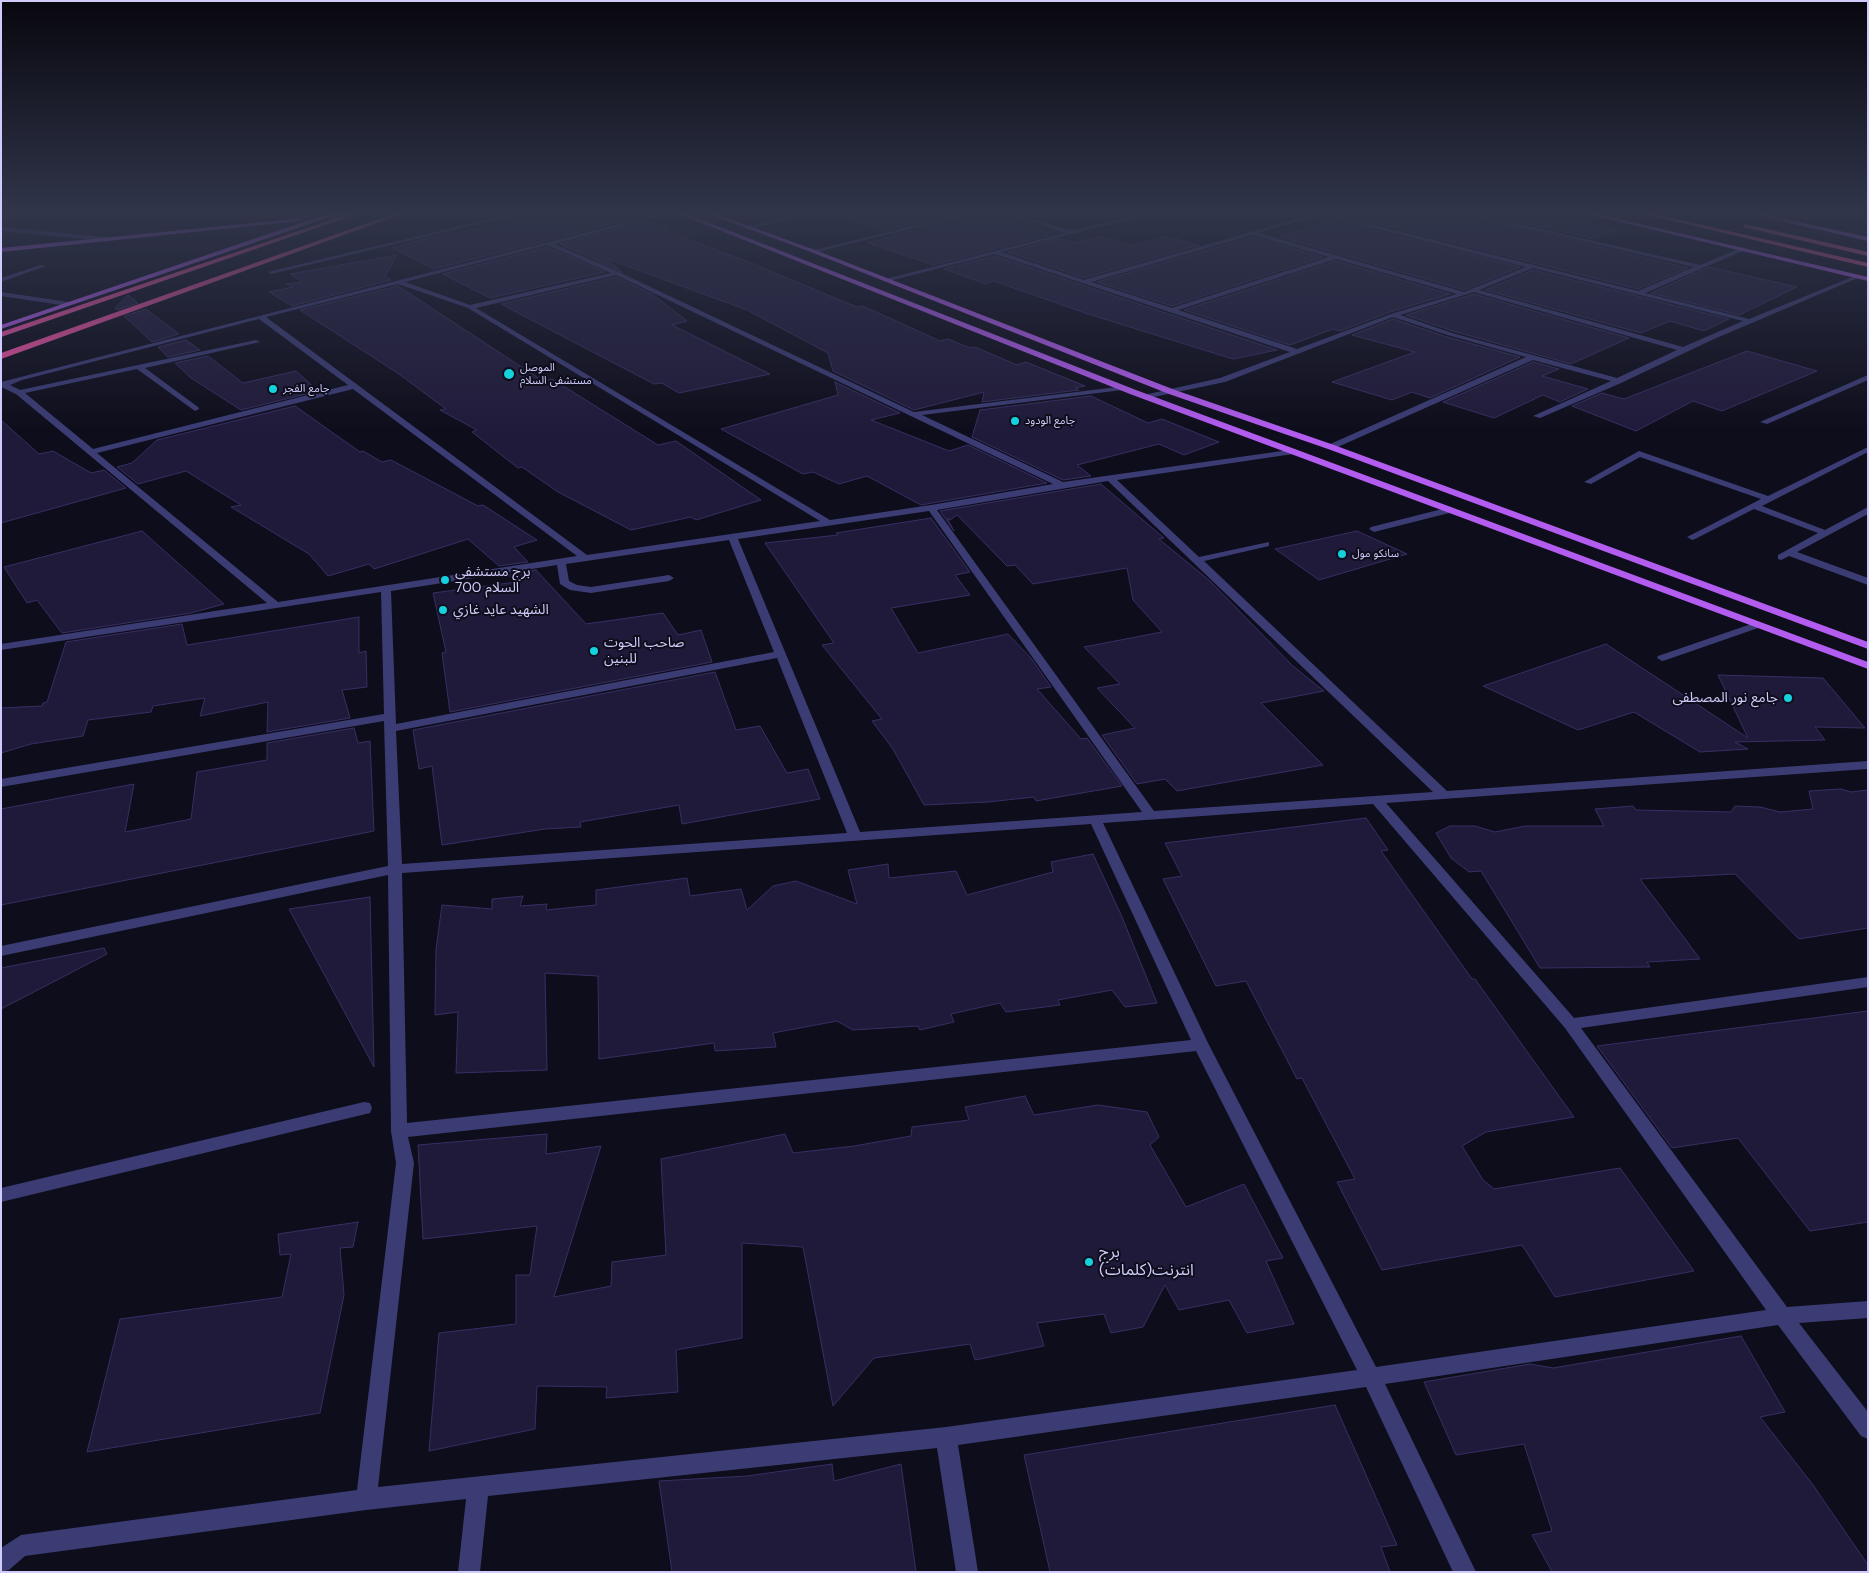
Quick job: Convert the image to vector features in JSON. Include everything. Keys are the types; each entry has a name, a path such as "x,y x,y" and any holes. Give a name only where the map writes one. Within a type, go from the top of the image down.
{"highway":[{"path":"1,335 70,307 132,287"},
{"path":"1,356 192,287"},
{"path":"70,307 111,316"}],"main road":[{"path":"1,327 70,307 125,287"},
{"path":"868,287 1122,388 1868,666"},
{"path":"904,287 1172,392 1330,447 1868,646"}],"street":[{"path":"2,384 19,378 378,287"},
{"path":"415,287 470,306 829,524"},
{"path":"470,306 555,287"},
{"path":"645,287 1062,485"},
{"path":"1105,287 1295,351"},
{"path":"1173,310 1242,287"},
{"path":"1441,287 1464,294"},
{"path":"1147,397 1222,380 1393,315 1464,294 1479,287"},
{"path":"1617,287 1749,321"},
{"path":"1639,293 1652,287"},
{"path":"1537,416 1749,321 1831,287"},
{"path":"1472,290 1684,350"},
{"path":"1,294 70,307"},
{"path":"1393,315 1618,381"},
{"path":"261,317 585,558"},
{"path":"19,392 256,342"},
{"path":"1330,447 1533,357"},
{"path":"139,367 195,409"},
{"path":"1764,422 1868,377"},
{"path":"2,384 19,392 277,606"},
{"path":"90,452 355,386"},
{"path":"914,414 1122,388"},
{"path":"1692,537 1868,449"},
{"path":"2,646 386,590 585,558 829,524 1062,485 1293,451"},
{"path":"1588,482 1639,454 1769,499"},
{"path":"1112,479 1444,795"},
{"path":"1754,506 1825,533"},
{"path":"931,508 1151,816"},
{"path":"1374,530 1450,510"},
{"path":"1868,510 1785,555 1868,582"},
{"path":"733,538 855,836"},
{"path":"1197,560 1266,544"},
{"path":"560,562 564,582 574,588 591,590 669,578"},
{"path":"366,1498 405,1163 399,1131 395,869 386,590"},
{"path":"1662,658 1757,625"},
{"path":"1,783 390,723 781,654"},
{"path":"1,951 395,869 1868,765"},
{"path":"1376,800 1570,1024 1782,1316 1868,1428"},
{"path":"1095,819 1200,1045 1370,1378 1465,1572"},
{"path":"1570,1024 1868,982"},
{"path":"399,1131 1200,1045"},
{"path":"1,1195 364,1108"},
{"path":"1,1562 21,1546 366,1498 946,1437 1370,1378 1782,1316 1868,1309"},
{"path":"946,1437 967,1572"},
{"path":"469,1572 478,1487"}],"building":[{"path":"291,287 363,287 292,306 269,292"},
{"path":"392,287 400,287 543,381 552,379 658,445 676,441 761,500 696,520 691,517 631,530 558,492 522,467 518,468 472,432 477,430 440,410 446,409 399,374 300,310"},
{"path":"469,287 537,287 490,298"},
{"path":"572,287 638,287 652,294 687,321 672,325 770,374 679,393 662,383 654,384 501,304"},
{"path":"685,287 810,287 857,307 863,306 940,341 948,339 970,348 975,347 1017,365 1026,362 1085,386 1075,388 1079,390 982,402 984,392 914,410 833,371 828,353 747,310"},
{"path":"1012,287 1089,287 1277,350 1233,359 1088,314"},
{"path":"1114,287 1229,287 1172,306"},
{"path":"1254,287 1427,287 1450,294 1390,312 1340,331 1333,329 1290,345 1184,310"},
{"path":"1455,287 1470,287 1464,290"},
{"path":"1491,287 1603,287 1729,319 1704,331 1670,321 1641,333 1485,290"},
{"path":"1663,287 1796,287 1739,315 1651,293"},
{"path":"1474,294 1629,338 1571,364 1453,331 1406,315"},
{"path":"128,295 138,303 117,310 115,308"},
{"path":"146,309 179,334 152,342 124,316"},
{"path":"1393,319 1447,337 1520,357 1430,398 1412,392 1392,400 1332,382 1415,352 1352,335"},
{"path":"186,340 200,350 168,357 158,347"},
{"path":"1747,351 1817,371 1722,411 1693,401 1636,431 1572,406 1602,393 1624,399"},
{"path":"208,356 243,383 296,371 318,391 241,410 191,378 175,363"},
{"path":"1533,362 1559,369 1542,376 1588,389 1560,402 1543,395 1494,418 1443,402"},
{"path":"835,382 900,413 871,420 949,451 968,445 1047,483 921,505 867,476 839,484 813,472 803,474 721,429 838,395"},
{"path":"1091,396 1148,423 1162,419 1219,442 1184,455 1159,444 1077,465 1091,476 1063,480 972,437 980,410"},
{"path":"295,406 360,452 363,451 382,462 391,460 478,506 483,505 537,540 514,547 528,562 499,566 468,539 374,569 369,564 328,576 309,554 231,507 241,505 186,471 138,484 117,467 132,463 157,440"},
{"path":"1,420 39,454 53,451 91,473 104,470 126,488 1,523"},
{"path":"1101,484 1164,538 1159,539 1210,581 1293,666 1324,691 1261,703 1323,765 1177,791 1165,779 1137,784 1102,735 1135,728 1097,688 1120,684 1084,647 1162,632 1133,600 1127,568 1033,584 1015,565 1007,566 957,515 950,520 947,518 954,531 940,511"},
{"path":"931,518 970,572 955,575 970,595 891,608 918,653 1008,634 1031,658 1051,687 1037,689 1081,739 1087,738 1122,786 1036,801 1034,797 988,802 924,805 893,749 872,721 882,719 822,645 834,643 765,543 838,535 836,533"},
{"path":"142,531 224,604 191,613 62,633 37,600 27,603 4,567"},
{"path":"1357,531 1407,554 1319,580 1275,549"},
{"path":"536,570 586,624 663,613 678,635 701,630 712,662 450,712 442,653 446,652 433,593 516,582 508,575"},
{"path":"359,617 359,653 366,651 367,687 342,690 350,718 267,732 268,702 200,716 205,698 153,706 151,712 88,720 83,736 31,744 1,753 1,708 42,706 43,703 47,702 66,642 182,624 187,645"},
{"path":"1606,644 1748,738 1718,675 1823,678 1865,728 1815,727 1825,740 1735,742 1748,749 1700,752 1634,712 1578,730 1483,686"},
{"path":"715,672 736,730 760,726 787,773 808,769 820,799 682,824 679,805 580,822 581,827 545,829 442,845 432,766 419,769 413,730"},
{"path":"354,728 358,743 370,741 374,831 1,905 1,809 134,784 125,832 191,819 197,772 267,760 267,743"},
{"path":"1841,789 1851,792 1868,790 1868,928 1799,939 1735,874 1640,879 1700,959 1647,962 1650,967 1540,968 1481,871 1469,872 1451,858 1436,833 1450,826 1475,826 1495,832 1525,826 1604,826 1595,809 1633,806 1636,810 1731,812 1735,806 1760,807 1780,812 1813,809 1809,791"},
{"path":"1366,818 1388,850 1381,851 1472,979 1475,979 1574,1117 1486,1132 1462,1146 1483,1180 1494,1189 1620,1168 1694,1271 1555,1297 1522,1245 1382,1270 1337,1182 1355,1179 1302,1078 1297,1079 1246,981 1216,986 1163,879 1182,876 1165,843"},
{"path":"1093,854 1122,917 1157,1003 1125,1007 1112,990 1058,1000 1060,1005 1006,1012 1000,1003 951,1014 954,1022 920,1030 918,1026 853,1030 837,1021 773,1033 776,1047 715,1051 714,1043 599,1059 598,976 545,973 547,1070 456,1073 458,1012 435,1015 436,949 442,905 492,909 492,899 523,896 520,906 547,904 546,910 596,905 596,890 687,878 690,896 741,889 747,910 773,886 796,881 857,904 848,870 888,864 889,878 956,871 967,895 1053,872 1051,862"},
{"path":"370,897 374,1067 289,909"},
{"path":"104,948 107,954 1,1009 1,968"},
{"path":"1868,1011 1868,1222 1810,1231 1738,1138 1672,1148 1597,1046"},
{"path":"1025,1096 1034,1115 1098,1105 1147,1112 1159,1137 1150,1145 1186,1207 1244,1184 1283,1258 1266,1261 1294,1324 1247,1333 1229,1300 1179,1310 1165,1285 1143,1327 1111,1333 1104,1314 1037,1323 1044,1346 975,1360 970,1344 874,1358 833,1406 803,1247 742,1243 742,1338 676,1350 678,1392 606,1398 607,1387 537,1386 535,1429 429,1451 439,1333 516,1324 516,1275 530,1275 537,1226 423,1239 418,1145 547,1134 546,1154 601,1146 554,1297 611,1286 612,1262 666,1255 661,1159 785,1134 793,1153 854,1146 911,1136 912,1127 969,1120 965,1107"},
{"path":"358,1222 353,1247 340,1248 344,1295 320,1413 87,1452 120,1319 282,1297 291,1254 280,1255 278,1234"},
{"path":"1741,1336 1785,1412 1760,1417 1813,1485 1868,1565 1868,1572 1552,1572 1532,1535 1552,1531 1524,1444 1456,1455 1424,1382 1530,1364 1553,1368"},
{"path":"1335,1405 1397,1545 1381,1547 1390,1572 1050,1572 1024,1455"},
{"path":"832,1464 834,1481 901,1464 916,1572 672,1572 659,1481 747,1476"}],"place":[{"name":"الموصل مستشفى السلام","path":"509,374"},
{"name":"جامع الفجر","path":"273,389"},
{"name":"جامع الودود","path":"1015,421"},
{"name":"سانكو مول","path":"1342,554"},
{"name":"برج مستشفى السلام 700","path":"445,580"},
{"name":"الشهيد عايد غازي","path":"443,610"},
{"name":"صاحب الحوت للبنين","path":"594,651"},
{"name":"جامع نور المصطفى","path":"1788,698"},
{"name":"برج انترنت(كلمات)","path":"1089,1262"}]}
